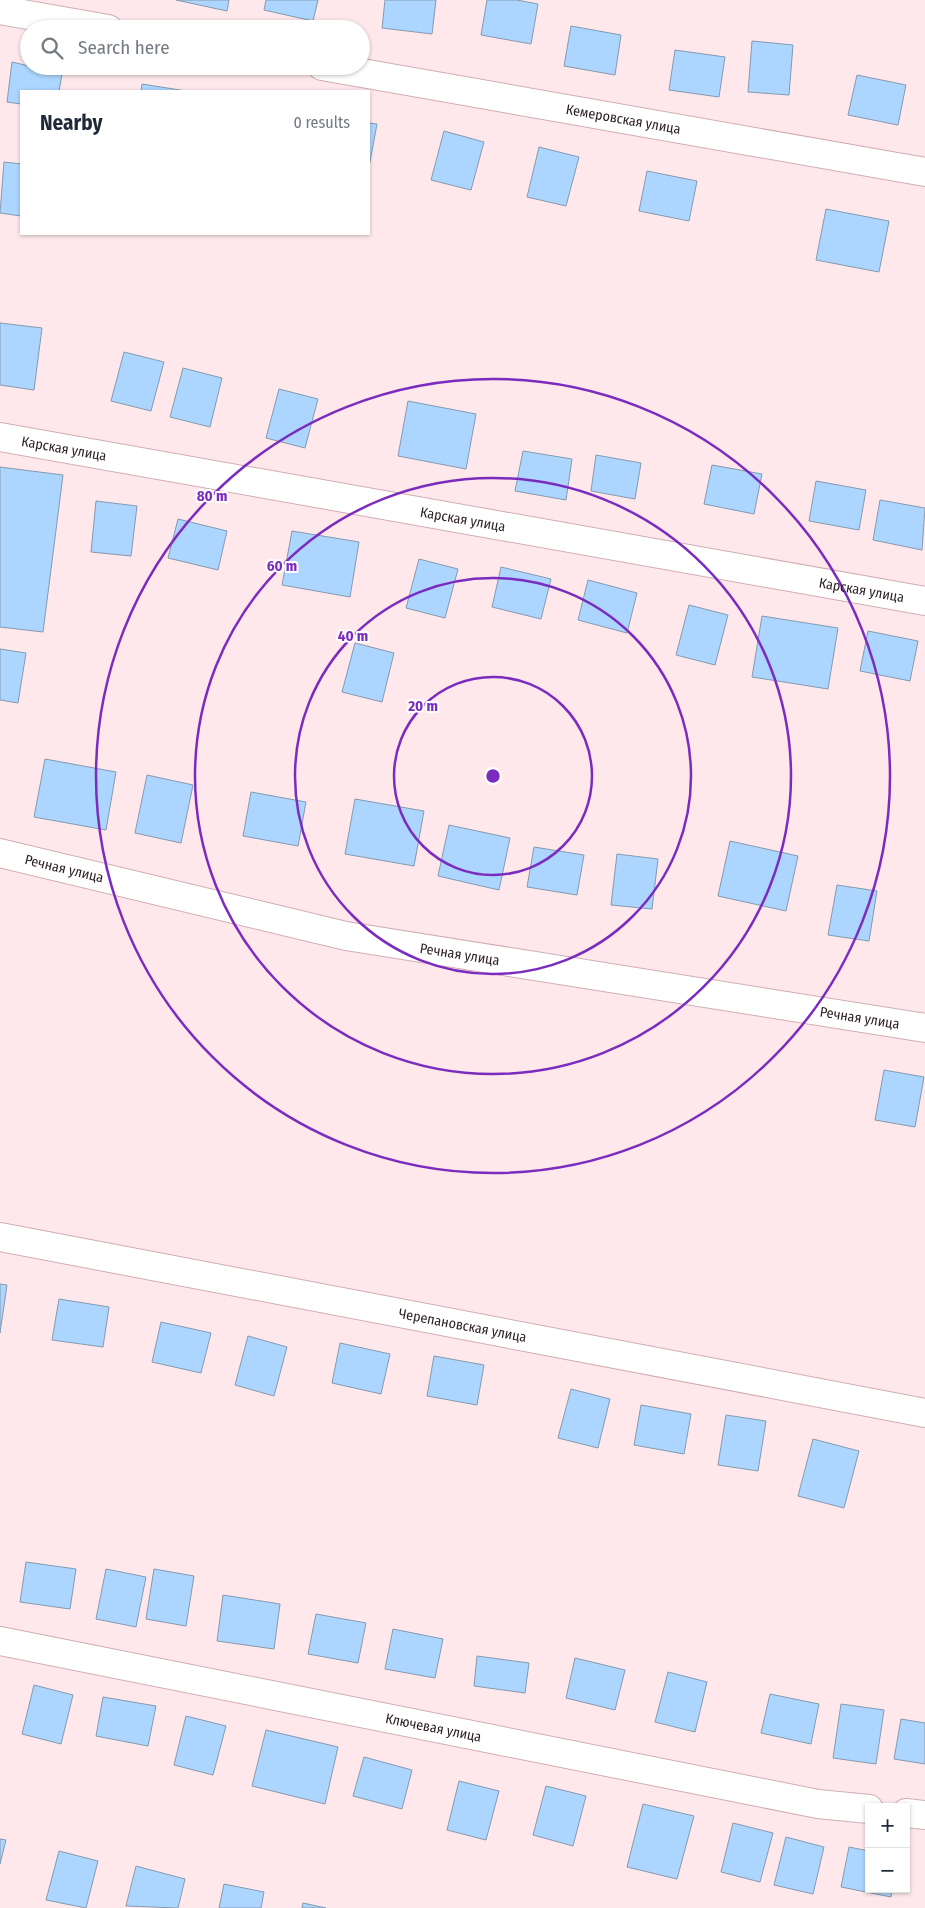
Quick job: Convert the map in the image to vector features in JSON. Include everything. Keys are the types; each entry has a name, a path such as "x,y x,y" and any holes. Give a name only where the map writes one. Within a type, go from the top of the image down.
{"street":[{"path":"0,10 57,20"},
{"name":"Кемеровская улица","path":"370,74 925,172"},
{"name":"Карская улица","path":"0,437 925,601"},
{"name":"Речная улица","path":"0,852 346,936 925,1028"},
{"name":"Черепановская улица","path":"0,1237 925,1413"},
{"name":"Ключевая улица","path":"0,1641 818,1804 865,1809"},
{"path":"910,1813 925,1815"}],"building":[{"path":"176,0 229,0 227,11"},
{"path":"266,0 318,0 313,20 264,10"},
{"path":"385,0 436,0 432,34 382,28"},
{"path":"487,0 517,0 538,4 531,44 481,35"},
{"path":"571,26 621,35 615,75 564,66"},
{"path":"752,41 793,45 789,95 748,92"},
{"path":"675,50 725,57 719,97 669,90"},
{"path":"12,62 20,64 20,75 62,75 59,90 20,90 20,104 7,102"},
{"path":"857,75 906,85 898,125 848,115"},
{"path":"142,84 180,90 141,90"},
{"path":"370,123 377,124 370,162"},
{"path":"444,131 484,142 471,190 431,180"},
{"path":"539,147 579,157 566,206 527,197"},
{"path":"4,162 20,164 20,216 0,213"},
{"path":"647,171 697,181 689,221 639,211"},
{"path":"826,209 889,221 879,272 816,260"},
{"path":"0,323 42,328 34,390 0,385"},
{"path":"124,352 164,362 151,411 111,401"},
{"path":"183,368 222,378 210,427 170,417"},
{"path":"279,389 318,399 305,448 266,438"},
{"path":"408,401 476,414 466,469 398,456"},
{"path":"523,451 572,459 566,500 515,491"},
{"path":"596,455 641,463 635,499 591,491"},
{"path":"712,465 762,474 754,514 704,504"},
{"path":"0,467 63,475 43,632 0,627"},
{"path":"816,481 866,490 859,530 809,521"},
{"path":"880,500 925,508 922,550 873,540"},
{"path":"96,501 137,506 131,556 91,552"},
{"path":"178,519 227,531 218,570 168,558"},
{"path":"292,531 359,542 350,597 282,585"},
{"path":"419,559 458,569 445,618 406,608"},
{"path":"501,567 551,579 541,619 492,607"},
{"path":"588,580 637,593 627,633 578,620"},
{"path":"689,605 728,615 715,665 676,655"},
{"path":"762,616 838,628 828,689 752,677"},
{"path":"868,631 918,641 910,681 860,671"},
{"path":"355,643 394,653 382,702 342,692"},
{"path":"0,649 26,653 18,703 0,700"},
{"path":"45,759 116,772 106,830 34,817"},
{"path":"147,775 193,785 181,843 135,833"},
{"path":"251,792 306,802 298,846 243,836"},
{"path":"355,799 424,811 414,866 345,854"},
{"path":"449,825 510,838 499,890 438,876"},
{"path":"730,841 798,856 786,911 718,896"},
{"path":"534,847 584,855 577,895 527,887"},
{"path":"617,854 658,859 652,909 611,905"},
{"path":"837,885 877,891 869,941 828,935"},
{"path":"884,1070 924,1077 915,1127 875,1120"},
{"path":"0,1284 7,1285 0,1333"},
{"path":"59,1299 109,1307 103,1347 52,1340"},
{"path":"161,1322 211,1333 201,1373 152,1362"},
{"path":"248,1336 287,1347 274,1396 235,1385"},
{"path":"340,1343 390,1354 381,1394 332,1383"},
{"path":"434,1356 484,1365 477,1405 427,1396"},
{"path":"571,1389 610,1399 598,1448 558,1438"},
{"path":"641,1405 691,1414 684,1454 634,1445"},
{"path":"726,1415 766,1421 758,1471 718,1465"},
{"path":"813,1439 859,1451 844,1508 798,1496"},
{"path":"26,1562 76,1569 70,1609 20,1602"},
{"path":"106,1569 146,1577 136,1627 96,1619"},
{"path":"154,1569 194,1576 186,1626 146,1619"},
{"path":"223,1595 280,1604 274,1649 217,1641"},
{"path":"316,1614 366,1623 358,1663 308,1654"},
{"path":"393,1629 443,1639 435,1678 385,1669"},
{"path":"477,1656 529,1663 525,1693 474,1686"},
{"path":"575,1658 625,1670 615,1710 566,1698"},
{"path":"668,1672 707,1682 695,1732 655,1722"},
{"path":"34,1685 73,1695 61,1744 22,1734"},
{"path":"770,1694 819,1704 811,1744 761,1733"},
{"path":"103,1697 156,1706 148,1746 96,1736"},
{"path":"841,1704 884,1710 876,1764 833,1758"},
{"path":"186,1716 226,1726 213,1775 174,1765"},
{"path":"901,1719 925,1723 925,1764 894,1759"},
{"path":"266,1730 338,1747 325,1804 252,1786"},
{"path":"364,1757 412,1770 402,1809 353,1796"},
{"path":"459,1781 499,1791 486,1840 447,1830"},
{"path":"546,1786 586,1796 573,1846 533,1835"},
{"path":"643,1804 694,1816 677,1879 627,1867"},
{"path":"733,1823 773,1833 760,1882 721,1872"},
{"path":"786,1837 824,1847 813,1894 774,1885"},
{"path":"0,1839 6,1840 0,1864"},
{"path":"849,1847 865,1850 865,1892 841,1887"},
{"path":"59,1851 98,1861 86,1908 46,1900"},
{"path":"136,1866 185,1879 178,1908 126,1906"},
{"path":"224,1884 264,1892 261,1908 219,1908"},
{"path":"871,1893 892,1893 891,1897"},
{"path":"303,1903 326,1908 302,1908"}]}
